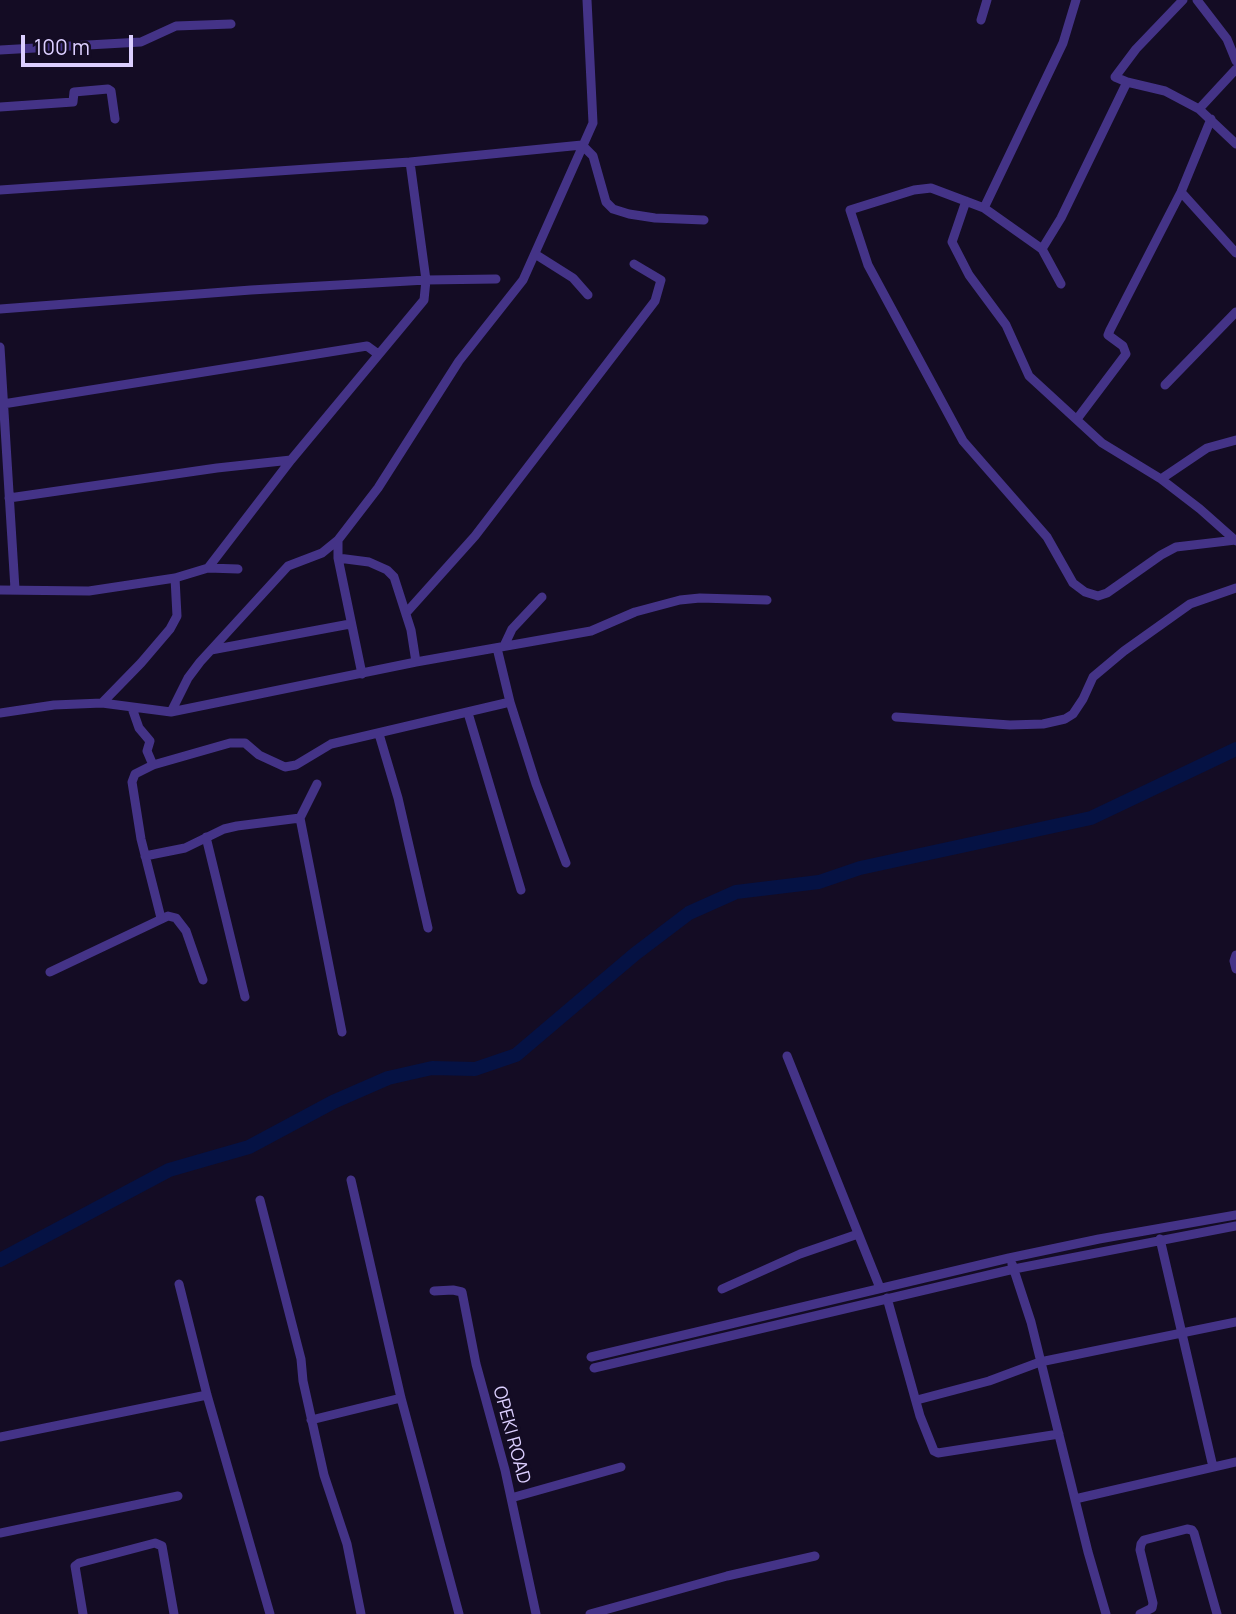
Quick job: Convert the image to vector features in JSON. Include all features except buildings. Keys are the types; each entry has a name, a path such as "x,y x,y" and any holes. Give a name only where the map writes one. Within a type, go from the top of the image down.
{"street":[{"path":"171,712 188,678 288,566 322,553 338,540 378,488 459,361 523,280 593,124 587,0"},
{"path":"981,20 987,0"},
{"path":"984,208 1063,43 1076,0"},
{"path":"1183,0 1136,49 1115,75 1116,79 1166,91 1199,109 1236,144"},
{"path":"1197,0 1214,24 1232,37 1236,61"},
{"path":"0,50 141,42 176,26 231,24"},
{"path":"1199,109 1236,69"},
{"path":"1042,249 1062,218 1127,82"},
{"path":"0,107 73,102 74,92 108,89 111,91 115,119"},
{"path":"1077,419 1126,354 1123,346 1108,335 1181,192 1211,119"},
{"path":"0,190 410,162 582,145"},
{"path":"582,145 593,156 606,202 613,209 655,218 704,220"},
{"path":"208,568 291,460 424,300 426,280 410,162"},
{"path":"1061,284 1042,249 984,208 931,188 914,190 850,210 868,265 952,423 963,440 1047,537 1073,583 1085,592 1098,596 1107,593 1176,547 1236,540"},
{"path":"1181,192 1236,253"},
{"path":"966,201 952,242 963,264 1006,325 1029,376 1102,443 1161,479 1236,540"},
{"path":"535,254 573,278 588,295"},
{"path":"406,613 475,536 656,301 661,280 634,264"},
{"path":"0,309 251,289 496,279"},
{"path":"1165,385 1236,312"},
{"path":"3,404 367,346 378,354"},
{"path":"0,347 15,589"},
{"path":"1161,479 1207,448 1236,440"},
{"path":"9,498 291,460"},
{"path":"338,540 338,558 362,674"},
{"path":"338,558 369,562 387,570 394,577 406,613 416,662"},
{"path":"0,590 89,591 175,578 208,568 238,569"},
{"path":"102,703 170,629 177,616 175,578"},
{"path":"896,717 1010,725 1044,724 1065,719 1073,714 1093,677 1124,650 1190,604 1236,588"},
{"path":"542,597 512,629 500,647 510,702 536,784 566,863"},
{"path":"0,713 54,705 102,703 171,712 416,662 591,631 635,612 680,600 767,600"},
{"path":"211,650 351,624"},
{"path":"160,918 145,856 132,778 135,774 153,765 230,743 246,743 259,755 285,767 296,765 331,744 510,702"},
{"path":"131,708 139,728 150,741 147,751 153,765"},
{"path":"468,713 520,890"},
{"path":"379,734 398,798 428,928"},
{"path":"317,785 300,818 342,1032"},
{"path":"145,856 185,848 237,826 300,818"},
{"path":"206,837 245,998"},
{"path":"50,972 168,916 181,923 203,980"},
{"path":"1236,955 1236,969"},
{"path":"787,1056 880,1288"},
{"path":"351,1180 401,1398 459,1614"},
{"path":"260,1200 301,1359 311,1420 328,1489 347,1544 361,1614"},
{"path":"591,1357 1009,1258 1236,1215"},
{"path":"594,1368 1014,1269 1236,1226"},
{"path":"722,1289 800,1255 858,1234"},
{"path":"1160,1239 1213,1467"},
{"path":"1009,1258 1041,1362 1106,1614"},
{"path":"179,1284 207,1395 270,1614"},
{"name":"OPEKI ROAD","path":"434,1290 462,1292 476,1364 511,1498 536,1614"},
{"path":"887,1298 916,1400 932,1447 938,1453 1059,1434"},
{"path":"916,1400 978,1384 1041,1362 1236,1322"},
{"path":"0,1437 207,1395"},
{"path":"311,1420 401,1398"},
{"path":"1075,1499 1236,1462"},
{"path":"511,1498 621,1467"},
{"path":"0,1533 178,1496"},
{"path":"1140,1614 1152,1608 1153,1603 1140,1550 1141,1544 1144,1540 1187,1529 1194,1533 1217,1614"},
{"path":"83,1614 75,1566 155,1544 162,1546 174,1614"},
{"path":"590,1614 727,1576 815,1556"}],"waterway":[{"path":"0,1260 169,1170 249,1147 333,1102 388,1078 432,1068 475,1069 516,1055 635,954 689,913 736,892 819,882 860,868 1091,818 1236,749"}]}
